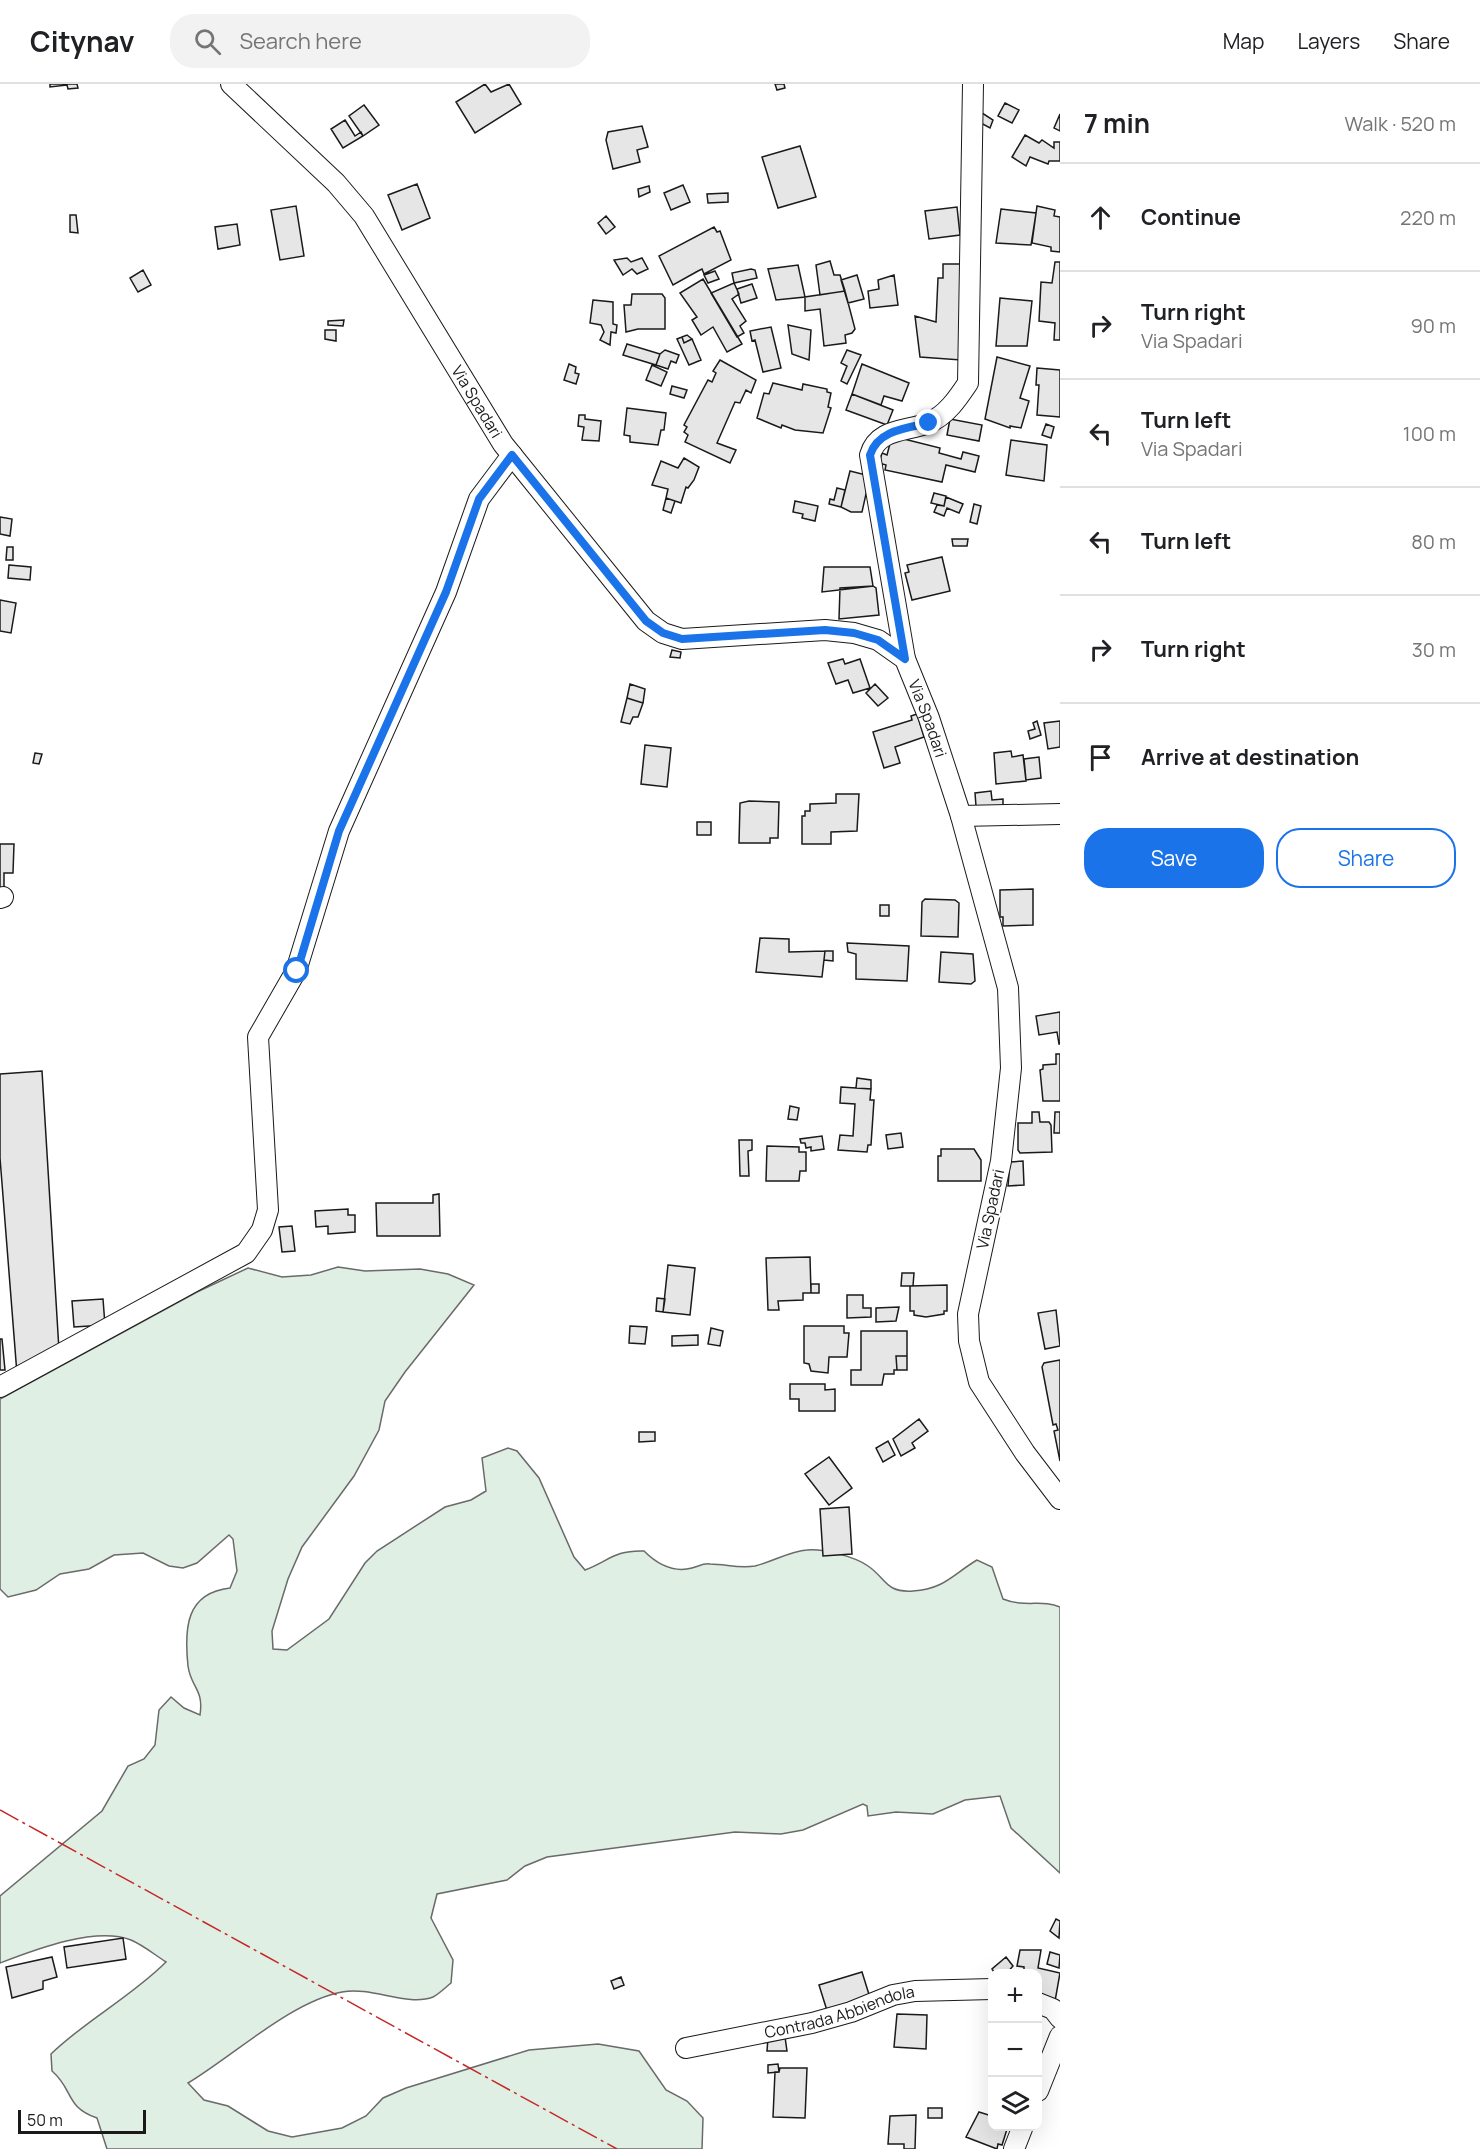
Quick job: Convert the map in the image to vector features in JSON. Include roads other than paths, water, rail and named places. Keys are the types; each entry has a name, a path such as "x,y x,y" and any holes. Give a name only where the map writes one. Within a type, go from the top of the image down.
{"street":[{"name":"Via Spadari","path":"231,84 336,183 364,216 512,455 646,621 663,633 682,639 825,630 854,633 878,640 905,659 929,718 961,816 1001,957 1008,988 1011,1020 1011,1068 1000,1161 967,1325 979,1382 1025,1453 1060,1499"},
{"path":"905,659 870,455 874,444 885,436 897,430 929,423 951,407 968,383 973,84"},
{"path":"0,1388 246,1253 262,1230 268,1210 258,1037 297,971 339,831 446,592 479,499 512,455"},
{"path":"961,816 1060,814"},
{"name":"Contrada Abbiendola","path":"686,2048 812,2023 851,2012 893,1995 915,1991 988,1989"},
{"path":"1042,2005 1053,2010 1060,2018"},
{"path":"1042,2081 1060,2036"},
{"path":"1014,2149 1021,2131"}]}
